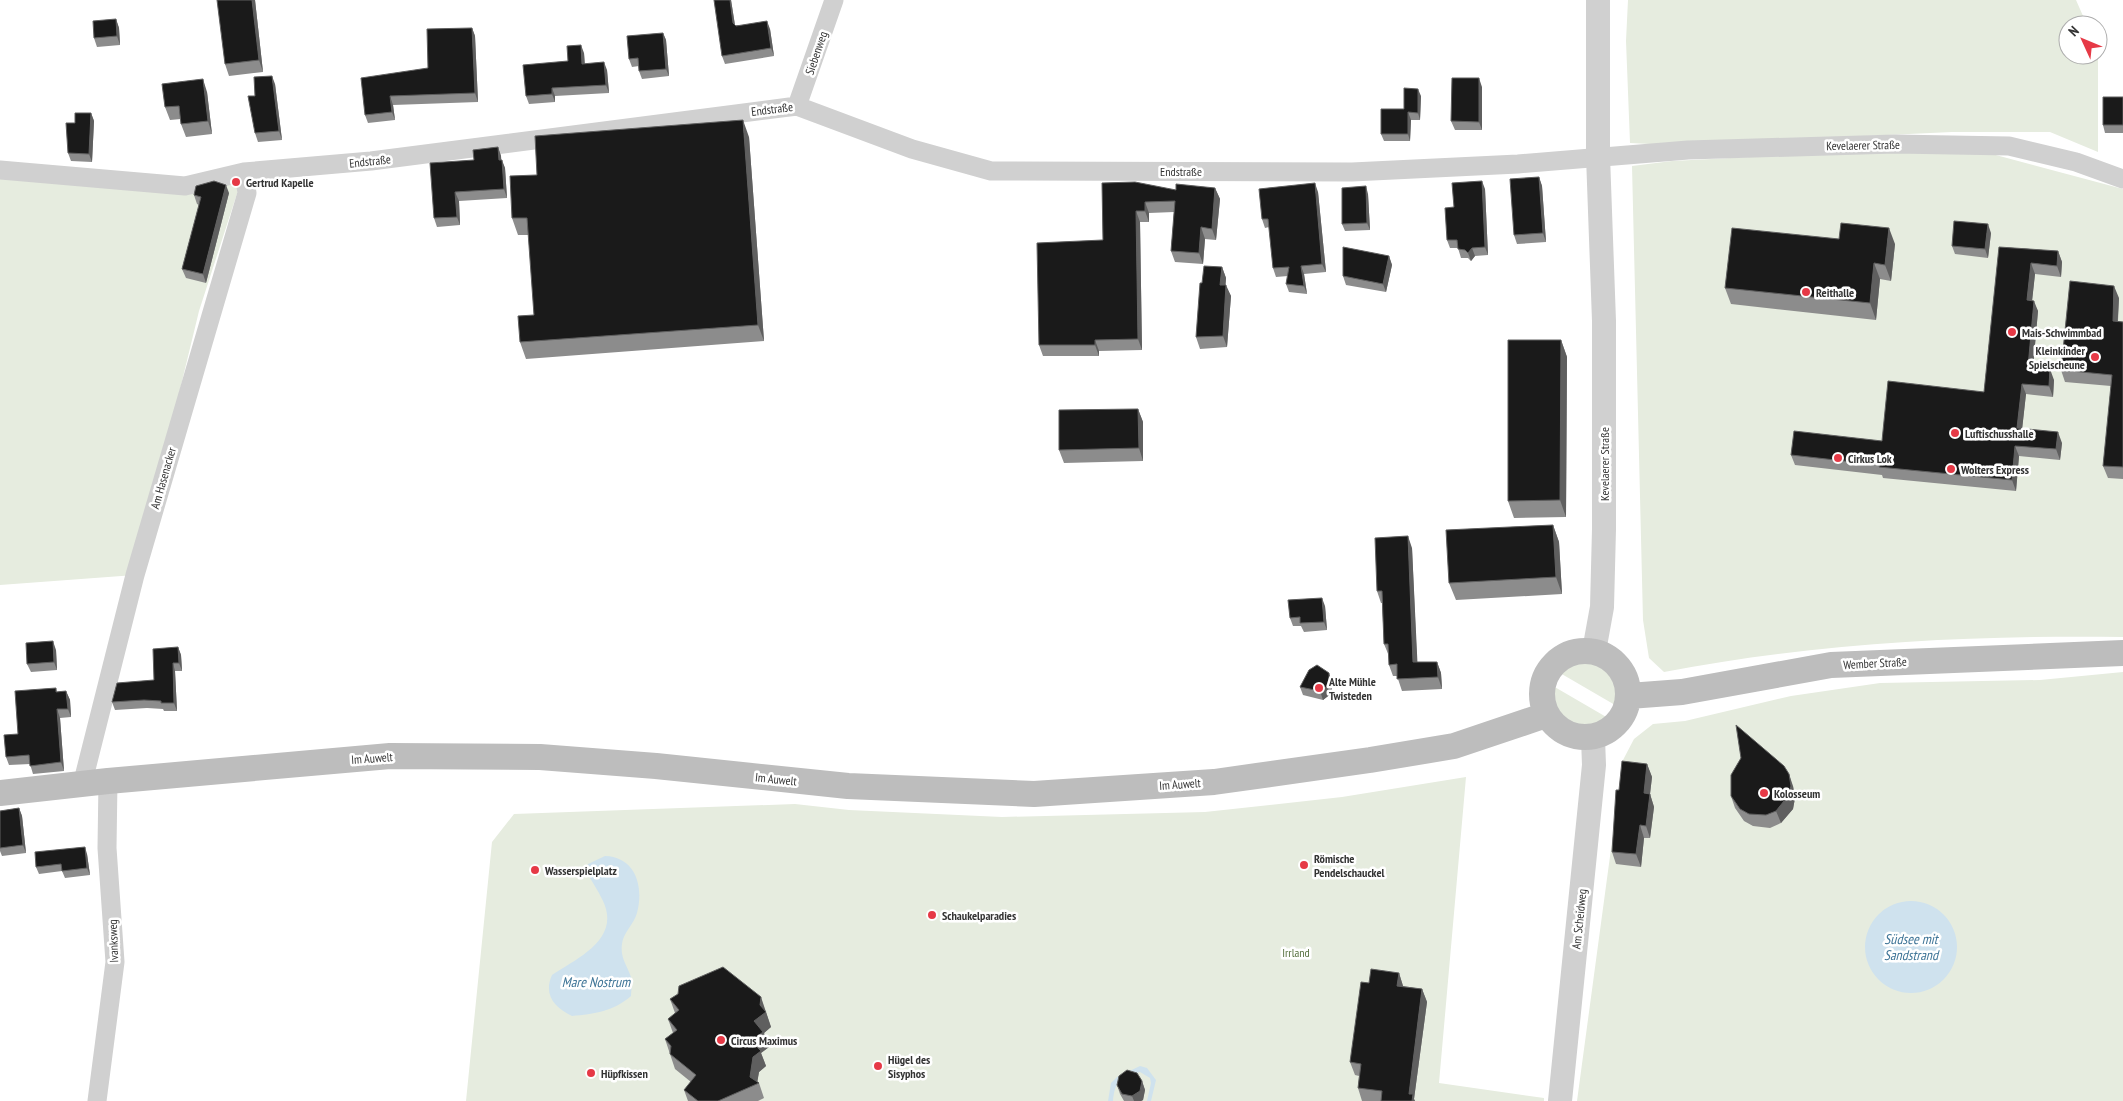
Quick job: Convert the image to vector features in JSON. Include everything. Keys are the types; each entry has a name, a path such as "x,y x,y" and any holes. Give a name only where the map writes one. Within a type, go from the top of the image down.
{"main road":[{"path":"1580,651 1594,651 1612,660 1619,667 1628,685 1629,696 1626,710 1619,722 1608,732 1592,738 1567,734 1555,727 1546,715 1542,701 1542,687 1547,673 1556,662 1580,651"},
{"name":"Wember Straße","path":"1629,696 1682,692 1831,665 2123,653"},
{"name":"Im Auwelt","path":"0,793 108,781 390,756 540,757 656,766 848,786 1034,794 1214,782 1351,762 1454,746 1546,715"}],"street":[{"name":"Siebenweg","path":"797,106 834,0"},
{"name":"Kevelaerer Straße","path":"1594,651 1602,607 1604,529 1604,321 1598,156 1598,0"},
{"name":"Endstraße","path":"0,170 185,186 244,172 371,161 797,106 912,149 991,171 1352,172 1518,164 1598,156"},
{"name":"Kevelaerer Straße","path":"1598,156 1758,146 1895,144 2009,146 2083,164 2123,179"},
{"name":"Am Hasenacker","path":"82,785 135,575 247,193 244,172"},
{"name":"Am Scheidweg","path":"1560,1101 1594,765 1592,738"},
{"name":"Ivanksweg","path":"97,1101 115,962 107,848 108,781"}],"green space":[{"path":"1628,0 2076,0 2083,15 2058,15 2058,65 2098,65 2098,152 2050,132 1952,132 1670,145 1630,143 1626,41"},
{"path":"1892,150 1992,154 2123,189 2123,637 2008,638 1892,643 1778,654 1664,672 1649,658 1643,620 1632,166 1672,161"},
{"path":"0,170 185,186 244,172 199,311 135,575 0,585"},
{"path":"1580,662 1596,665 1609,674 1615,688 1615,705 1560,673 1571,664"},
{"path":"2123,672 2123,1101 1577,1101 1623,760 1634,739 1653,724 1685,721 1791,696 1880,683 2040,680"},
{"path":"1553,686 1608,718 1597,724 1586,726 1576,726 1567,723 1554,709 1552,699"},
{"name":"Irrland","path":"1466,777 1439,1083 1544,1098 1544,1101 466,1101 492,842 514,814 795,804 849,810 1002,817 1205,812 1342,797"}],"water":[{"name":"Mare Nostrum","path":"605,856 624,862 631,868 638,884 639,903 637,913 624,936 622,949 623,957 632,979 631,996 618,1005 603,1011 572,1016 560,1009 552,1000 549,989 550,982 552,975 584,954 602,937 606,926 607,914 603,901 586,870 588,864"},
{"name":"Südsee mit Sandstrand","path":"1911,901 1920,902 1937,909 1949,921 1956,938 1956,956 1949,973 1937,985 1920,992 1911,993 1902,992 1885,985 1873,973 1866,956 1865,947 1866,938 1873,921 1885,909 1902,902"},
{"path":"1140,1066 1147,1068 1156,1080 1151,1101 1147,1101 1151,1083 1150,1078 1140,1072 1123,1078 1115,1088 1113,1101 1108,1101 1111,1083 1117,1077"}],"building":[{"path":"217,0 252,0 259,60 225,64"},
{"path":"714,0 730,0 733,23 736,26 767,21 771,48 722,56"},
{"path":"116,19 117,36 94,38 93,21"},
{"path":"472,28 475,93 390,96 392,112 365,115 361,78 428,68 427,29"},
{"path":"663,33 666,69 639,71 638,58 629,59 627,36"},
{"path":"581,45 582,64 604,62 606,85 552,88 552,94 526,96 523,65 568,61 567,46"},
{"path":"272,76 279,131 255,133 248,96 255,96 254,77"},
{"path":"1452,78 1479,78 1479,122 1451,121"},
{"path":"203,79 208,121 181,124 179,106 165,107 162,84"},
{"path":"1404,88 1418,89 1418,113 1408,112 1408,134 1381,134 1381,109 1404,109"},
{"path":"2103,97 2123,97 2123,125 2103,125"},
{"path":"75,113 91,113 89,154 68,153 66,123 75,123"},
{"path":"743,120 758,325 520,342 518,316 534,315 527,218 512,218 510,176 537,175 535,136"},
{"path":"498,147 499,160 502,160 504,189 455,192 457,217 434,218 430,163 474,160 473,150"},
{"path":"1539,177 1543,233 1514,235 1510,179"},
{"path":"214,181 226,185 203,274 182,269 201,197 194,195 196,186"},
{"path":"1482,181 1485,247 1472,248 1468,253 1465,250 1458,249 1457,240 1447,240 1445,208 1454,207 1452,183"},
{"path":"1135,182 1176,190 1176,184 1215,188 1212,229 1201,227 1199,253 1171,251 1175,201 1145,202 1145,211 1136,211 1138,339 1095,340 1095,345 1039,345 1037,243 1103,240 1102,183"},
{"path":"1315,183 1322,264 1301,266 1304,286 1286,284 1289,267 1273,268 1268,219 1262,219 1259,189"},
{"path":"1366,186 1367,223 1342,224 1342,188"},
{"path":"1954,221 1988,224 1985,249 1952,246"},
{"name":"Reithalle","path":"1841,223 1889,228 1885,265 1874,263 1870,303 1725,288 1732,228 1839,239"},
{"path":"1343,247 1389,256 1383,284 1343,276"},
{"path":"1999,247 2058,251 2057,266 2031,263 2027,300 2034,301 2028,367 2050,369 2049,386 2022,384 2017,428 2058,432 2056,449 2015,446 2012,480 1879,467 1880,465 1791,455 1794,431 1882,441 1888,381 1984,392"},
{"path":"1204,266 1222,267 1220,285 1226,285 1223,336 1196,337 1200,283 1202,283"},
{"path":"2070,281 2114,286 2113,321 2123,322 2123,467 2103,466 2112,375 2061,370"},
{"path":"1508,340 1561,340 1560,500 1508,501"},
{"path":"1138,409 1139,448 1059,450 1059,410"},
{"path":"1553,525 1556,577 1449,583 1446,530"},
{"path":"1408,536 1413,662 1437,662 1438,677 1397,679 1397,664 1389,665 1388,644 1384,644 1382,591 1377,591 1375,538"},
{"path":"1322,598 1324,622 1300,623 1300,617 1290,618 1288,600"},
{"path":"53,641 54,662 27,664 26,643"},
{"path":"178,647 179,663 173,663 174,703 144,700 112,702 117,683 154,680 153,649"},
{"path":"1317,665 1329,673 1329,685 1320,691 1300,687 1309,670"},
{"path":"56,688 56,692 66,691 68,709 57,709 61,762 30,766 29,755 6,757 4,735 18,734 15,691"},
{"name":"Kolosseum","path":"1736,725 1784,766 1789,774 1791,786 1788,796 1776,811 1766,815 1749,814 1740,809 1731,796 1731,775 1741,758"},
{"path":"1622,761 1647,764 1644,793 1650,794 1646,826 1640,825 1636,854 1612,852 1616,790 1619,790"},
{"path":"19,808 23,845 0,848 0,811"},
{"path":"85,847 87,868 62,871 61,864 36,867 35,852"},
{"name":"Circus Maximus","path":"723,967 761,997 760,1005 766,1012 754,1021 763,1032 751,1041 761,1051 753,1057 750,1077 759,1083 718,1101 698,1101 684,1090 696,1075 670,1054 671,1046 665,1039 677,1030 668,1019 679,1010 670,999 678,994 679,986"},
{"path":"1371,969 1399,973 1397,986 1422,989 1409,1094 1413,1094 1412,1101 1381,1101 1382,1091 1358,1088 1361,1064 1350,1062 1361,982 1369,983"},
{"path":"1127,1070 1137,1073 1142,1081 1140,1091 1132,1096 1122,1094 1117,1085 1119,1076"}],"place":[{"name":"Gertrud Kapelle","path":"236,182"},
{"name":"Reithalle","path":"1806,292"},
{"name":"Mais-Schwimmbad","path":"2012,332"},
{"name":"Kleinkinder Spielscheune","path":"2095,357"},
{"name":"Luftischusshalle","path":"1955,433"},
{"name":"Cirkus Lok","path":"1838,458"},
{"name":"Wolters Express","path":"1951,469"},
{"name":"Alte Mühle Twisteden","path":"1319,688"},
{"name":"Kolosseum","path":"1764,793"},
{"name":"Römische Pendelschauckel","path":"1304,865"},
{"name":"Wasserspielplatz","path":"535,870"},
{"name":"Schaukelparadies","path":"932,915"},
{"name":"Circus Maximus","path":"721,1040"},
{"name":"Hügel des Sisyphos","path":"878,1066"},
{"name":"Hüpfkissen","path":"591,1073"}]}
